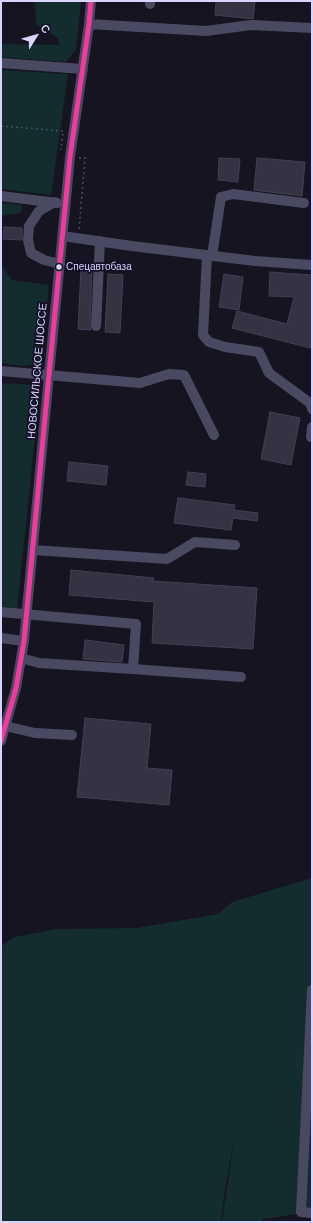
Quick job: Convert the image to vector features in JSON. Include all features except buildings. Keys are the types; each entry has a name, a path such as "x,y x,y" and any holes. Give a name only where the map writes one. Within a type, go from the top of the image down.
{"street":[{"name":"НОВОСИЛЬСКОЕ ШОССЕ","path":"1,741 16,688 24,641 70,157 91,1"},
{"path":"89,24 206,32 251,25 312,28"},
{"path":"1,63 83,69"},
{"path":"304,203 233,194 221,197 210,255 203,335 209,342 225,348 259,352 269,373 310,403 312,409"},
{"path":"1,196 66,204"},
{"path":"55,202 39,211 29,226 28,240 31,253 44,260 60,264"},
{"path":"62,236 254,261 312,265"},
{"path":"96,326 100,242"},
{"path":"1,371 140,383 169,374 184,375 214,435"},
{"path":"33,550 167,559 196,542 235,545"},
{"path":"1,612 136,624 133,669"},
{"path":"1,638 24,641"},
{"path":"21,658 39,663 241,677"},
{"path":"5,726 35,733 72,735"},
{"path":"312,990 301,1212 312,1214"}],"green space":[{"path":"35,1 81,1 76,49 66,62 1,57 1,44 59,45 58,38 36,24"},
{"path":"1,70 68,74 51,195 1,189"},
{"path":"1,203 22,205 21,213 2,216 1,233"},
{"path":"1,265 12,280 49,285 42,363 22,366 1,363"},
{"path":"1,383 36,385 40,389 17,609 1,607"},
{"path":"312,878 312,1212 262,1219 262,1222 222,1222 235,1136 225,1189 221,1222 1,1222 1,946 15,937 57,929 137,928 218,914 232,902"}],"transit line":[{"path":"1,741 16,688 24,641 70,157 91,1"}],"place":[{"name":"Спецавтобаза","path":"59,267"}]}
